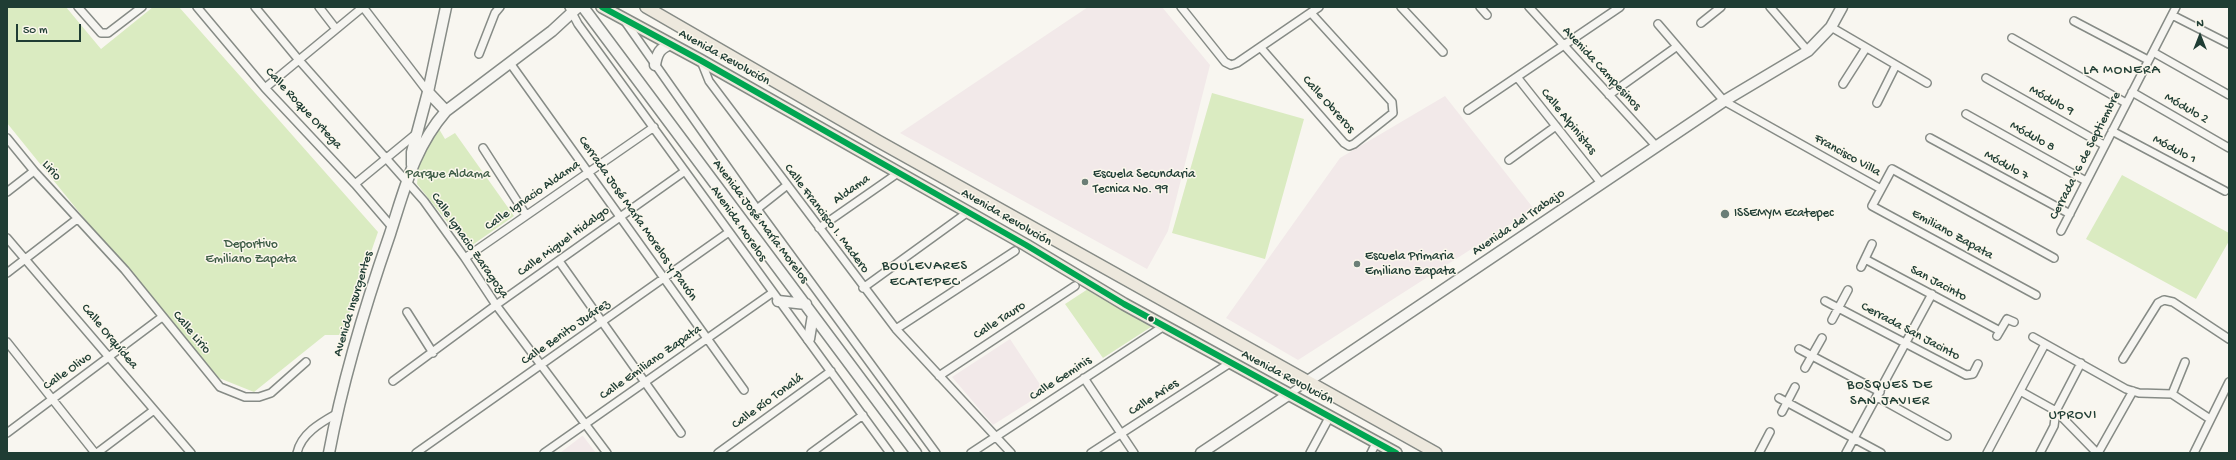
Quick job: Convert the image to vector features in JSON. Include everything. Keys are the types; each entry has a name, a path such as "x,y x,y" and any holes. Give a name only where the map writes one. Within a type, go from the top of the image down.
{"main road":[{"name":"Avenida Insurgentes","path":"412,165 412,152 428,92 446,7"},
{"name":"Avenida José María Morelos","path":"583,7 916,453"},
{"name":"Avenida Revolución","path":"602,7 700,60 968,212 1164,326 1230,363 1377,441 1396,453"},
{"name":"Avenida Revolución","path":"646,7 878,141 1436,453"},
{"name":"Avenida del Trabajo","path":"1308,381 1724,101 1808,51 1831,26 1842,7"},
{"name":"Avenida Insurgentes","path":"328,453 336,414 365,305 412,165 436,123 446,111 510,63 573,9"},
{"path":"655,65 656,54 662,47 671,44"},
{"path":"428,92 446,111"},
{"path":"775,297 806,304"},
{"path":"809,339 813,315"},
{"name":"Avenida del Trabajo","path":"1201,453 1288,394"}],"street":[{"path":"78,7 100,33 108,33 142,7"},
{"name":"Calle Roque Ortega","path":"197,7 266,88 355,184 392,227"},
{"name":"Calle Ignacio Zaragoza","path":"256,7 298,59 385,159 406,180 465,258 496,305 584,425 607,453"},
{"path":"319,7 336,29"},
{"path":"266,88 298,59 363,7 428,92"},
{"path":"479,54 495,13 500,7"},
{"path":"1181,7 1225,62 1231,65 1237,63 1261,48 1319,7"},
{"path":"1401,7 1443,52"},
{"path":"1480,7 1487,15"},
{"name":"Avenida Campesinos","path":"1529,7 1563,46 1656,146"},
{"path":"1468,110 1620,7"},
{"path":"1701,23 1721,7"},
{"path":"1770,7 1808,51"},
{"name":"Cerrada 16 de Septiembre","path":"2061,231 2176,7"},
{"name":"Avenida Morelos","path":"573,9 685,171 775,297 809,339 890,453"},
{"name":"Calle Obreros","path":"1261,48 1344,143 1349,146 1354,144 1393,112 1394,108 1392,102 1311,13"},
{"path":"2172,15 2229,44"},
{"name":"Avenida José María Morelos","path":"622,18 756,209 936,453"},
{"path":"2074,21 2148,60"},
{"name":"Francisco Villa","path":"1658,24 1676,47 1724,101 1881,189 1892,169 2054,258"},
{"path":"1831,26 1926,83"},
{"path":"2012,38 2126,103"},
{"path":"1609,95 1676,47"},
{"path":"1843,84 1866,48"},
{"path":"2153,52 2229,95"},
{"name":"Calle Francisco I. Madero","path":"700,60 709,81 863,288 896,329 1011,453"},
{"name":"Cerrada José María Morelos y Pavón","path":"510,63 589,171 744,390"},
{"path":"1877,102 1896,65"},
{"name":"Calle Alpinistas","path":"1517,77 1601,183"},
{"name":"Módulo 9","path":"1986,78 2104,145"},
{"name":"Módulo 2","path":"2132,92 2229,148"},
{"name":"Módulo 8","path":"1966,114 2086,181"},
{"path":"1509,160 1556,126"},
{"name":"Calle Ignacio Aldama","path":"465,258 654,127"},
{"name":"Módulo 1","path":"2112,131 2225,191"},
{"path":"355,184 418,132"},
{"name":"Lirio","path":"7,138 77,219"},
{"name":"Módulo 7","path":"1930,138 2070,214"},
{"path":"483,148 526,215"},
{"path":"7,192 34,171"},
{"name":"Calle Miguel Hidalgo","path":"393,381 433,353 496,305 685,171"},
{"name":"Aldama","path":"819,228 898,173"},
{"path":"756,209 786,186"},
{"name":"Emiliano Zapata","path":"1881,189 1872,206 2036,295"},
{"path":"863,288 968,212"},
{"path":"7,273 77,219"},
{"name":"Calle Lirio","path":"77,219 125,270 220,387 245,397 259,397 271,393 306,362"},
{"name":"Calle Benito Juárez","path":"416,453 729,232"},
{"name":"Calle Orquídea","path":"7,238 191,453"},
{"path":"1861,267 1872,244"},
{"path":"896,329 1015,251"},
{"name":"San Jacinto","path":"1865,259 1932,294 1998,333 2006,319 2014,322"},
{"path":"559,260 681,433"},
{"name":"Calle Tauro","path":"939,376 1075,286"},
{"path":"1832,320 1848,290"},
{"path":"1846,453 1932,294"},
{"name":"Calle Emiliano Zapata","path":"544,453 707,338 775,297"},
{"path":"2124,360 2158,303 2164,300 2173,302 2229,339"},
{"name":"Cerrada San Jacinto","path":"1825,301 1907,342 1966,375 1973,374 1978,364"},
{"path":"407,312 433,353"},
{"name":"Calle Olivo","path":"7,433 162,317"},
{"name":"Calle Geminis","path":"971,453 1164,326"},
{"path":"2033,337 2133,391 2172,394 2210,418"},
{"path":"1805,368 1822,338"},
{"path":"1988,451 2045,344"},
{"path":"8,346 96,453 154,410"},
{"path":"1799,350 1878,394 1947,436"},
{"path":"2172,394 2185,362"},
{"name":"Calle Aries","path":"1091,453 1230,363"},
{"path":"2040,453 2054,426 2056,411 2081,363"},
{"name":"Calle Río Tonalá","path":"718,453 832,371"},
{"path":"1084,378 1134,453"},
{"name":"Avenida del Trabajo","path":"1288,394 1308,381"},
{"path":"2194,453 2229,382"},
{"path":"1782,412 1795,387"},
{"path":"2020,391 2056,411 2098,453 2133,391"},
{"path":"1779,398 1881,453"},
{"path":"297,453 299,445 310,431 336,414"},
{"path":"811,453 863,415"},
{"path":"1310,453 1330,416"},
{"path":"1758,452 1770,432"},
{"path":"1371,453 1377,441"}],"shaded area":[{"name":"Escuela Secundaria Tecnica No. 99","path":"1088,7 1162,7 1210,65 1168,231 1147,269 900,133"},
{"name":"Escuela Primaria Emiliano Zapata","path":"1445,96 1534,209 1298,360 1226,318 1340,158"},
{"path":"1010,339 1045,392 993,425 952,377"},
{"path":"582,436 596,453 560,453"}],"green space":[{"name":"Deportivo Emiliano Zapata","path":"7,7 66,7 101,49 153,7 179,7 378,232 342,335 325,335 254,392 219,378 164,317 7,123"},
{"path":"1212,93 1304,119 1265,259 1172,233"},
{"name":"Parque Aldama","path":"439,129 445,139 455,133 514,216 468,248 417,184 419,163"},
{"path":"2122,175 2229,233 2229,241 2196,299 2086,239"},
{"path":"1088,289 1154,325 1103,358 1065,304"}],"transit line":[{"path":"602,7 700,60 1026,245 1124,304 1396,453"}],"place":[{"name":"Escuela Secundaria Tecnica No. 99","path":"1085,182"},
{"name":"ISSEMYM Ecatepec","path":"1725,214"},
{"name":"Escuela Primaria Emiliano Zapata","path":"1357,264"}],"district":[{"name":"LA MONERA","path":"2122,71"},
{"name":"BOULEVARES ECATEPEC","path":"925,276"},
{"name":"BOSQUES DE SAN JAVIER","path":"1890,394"},
{"name":"UPROVI","path":"2073,416"}]}
